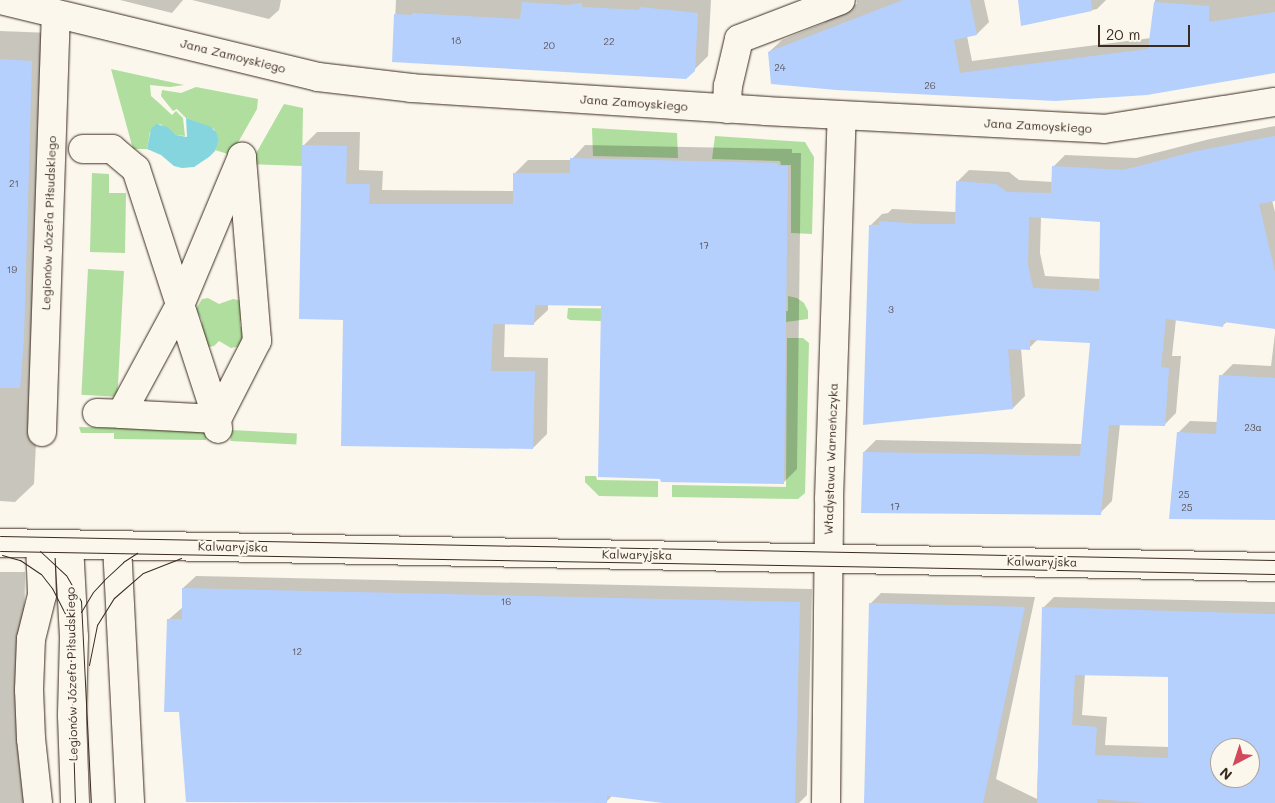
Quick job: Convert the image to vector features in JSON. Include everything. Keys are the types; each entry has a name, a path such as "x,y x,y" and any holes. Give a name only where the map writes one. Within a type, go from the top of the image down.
{"street":[{"name":"Jana Zamoyskiego","path":"0,0 318,76 410,88 842,116 1104,129 1275,102"},
{"path":"727,109 728,86 739,39 841,0"},
{"name":"Legionów Józefa Piłsudskiego","path":"42,432 56,14"},
{"name":"Władysława Warneńczyka","path":"826,803 829,558 842,116"},
{"path":"83,149 112,149 136,169 217,425"},
{"path":"242,157 257,341 217,425 109,414 180,305 242,157"},
{"name":"Kalwaryjska","path":"0,543 1275,566"},
{"path":"38,803 31,739 29,690 31,639 42,595 40,544"},
{"name":"Legionów Józefa Piłsudskiego","path":"69,544 74,637 72,716 75,803"},
{"path":"117,546 130,803"}],"green space":[{"path":"111,69 184,85 170,87 150,85 151,96 172,115 176,111 183,118 185,136 176,135 160,124 150,132 147,149 133,149"},
{"path":"196,87 258,99 257,109 231,155 215,150 219,140 214,129 186,118 177,109 173,111 161,96 162,90 181,93"},
{"path":"284,104 303,108 302,166 250,164"},
{"path":"592,128 677,133 678,158 593,156"},
{"path":"715,136 805,142 814,157 812,234 791,233 791,165 781,165 780,161 712,159"},
{"path":"92,173 109,174 109,193 126,193 125,253 90,252"},
{"path":"88,269 124,271 117,397 81,395"},
{"path":"788,296 797,298 804,303 808,311 808,319 786,322 687,324 570,320 567,318 568,308 788,311"},
{"path":"208,298 219,304 233,299 242,301 243,319 240,321 240,326 246,332 241,346 231,348 219,341 214,346 204,348 198,327 202,324 202,320 196,309 202,299"},
{"path":"787,338 803,338 809,343 805,493 798,499 672,497 672,485 786,487"},
{"path":"79,427 207,430 206,440 114,439 114,433 81,433"},
{"path":"231,430 297,433 296,444 230,441"},
{"path":"585,476 596,476 597,480 658,481 658,497 599,496 585,482"}],"water":[{"path":"186,118 211,127 216,132 219,140 215,151 209,157 194,167 182,168 174,166 161,155 147,149 151,129 156,124 167,127 176,135 187,137"}],"building":[{"path":"903,0 970,0 977,35 954,40 960,73 1148,49 1154,2 1209,6 1209,22 1275,12 1275,73 1147,95 1055,101 836,90 771,84 768,52"},
{"path":"1018,0 1091,0 1092,11 1021,26"},
{"path":"522,2 567,5 582,3 582,7 639,10 640,7 698,13 695,71 686,79 392,62 394,14 412,15 412,13 520,19"},
{"path":"0,59 32,61 24,338 20,388 0,388"},
{"path":"1275,136 1275,201 1259,204 1275,272 1275,329 1224,322 1223,327 1166,319 1161,367 1169,368 1165,426 1109,425 1101,515 861,513 863,452 1080,456 1090,343 1030,340 1030,350 1008,349 1013,409 863,425 869,225 879,225 879,221 955,224 956,181 996,184 1007,192 1051,193 1052,166 1123,170 1197,151","holes":["1029,217 1100,222 1099,291 1033,288 1028,265"]},
{"path":"302,145 347,146 346,184 370,184 369,204 513,204 513,173 570,173 570,158 778,163 778,166 788,166 784,484 661,482 660,479 598,477 601,306 535,305 534,325 493,324 491,371 535,371 533,449 341,446 343,320 299,319"},
{"path":"1219,375 1275,378 1275,520 1169,519 1177,432 1216,434"},
{"path":"182,588 800,602 795,803 663,803 607,796 607,803 186,802 179,712 164,712 167,619 182,619"},
{"path":"869,603 1025,607 983,803 864,803"},
{"path":"1042,607 1275,614 1275,803 1145,803 1097,799 1097,803 1037,803","holes":["1075,675 1168,677 1168,758 1095,755 1097,727 1072,725"]}],"tram line":[{"path":"0,536 1275,560"},
{"path":"0,551 1275,574"},
{"path":"40,551 66,575 81,601 91,803"},
{"path":"81,612 93,592 104,580 123,562 137,553"},
{"path":"2,555 20,560 41,574 52,588 66,615 70,636 75,803"},
{"path":"89,665 97,625 114,598 143,573 181,558"}]}
